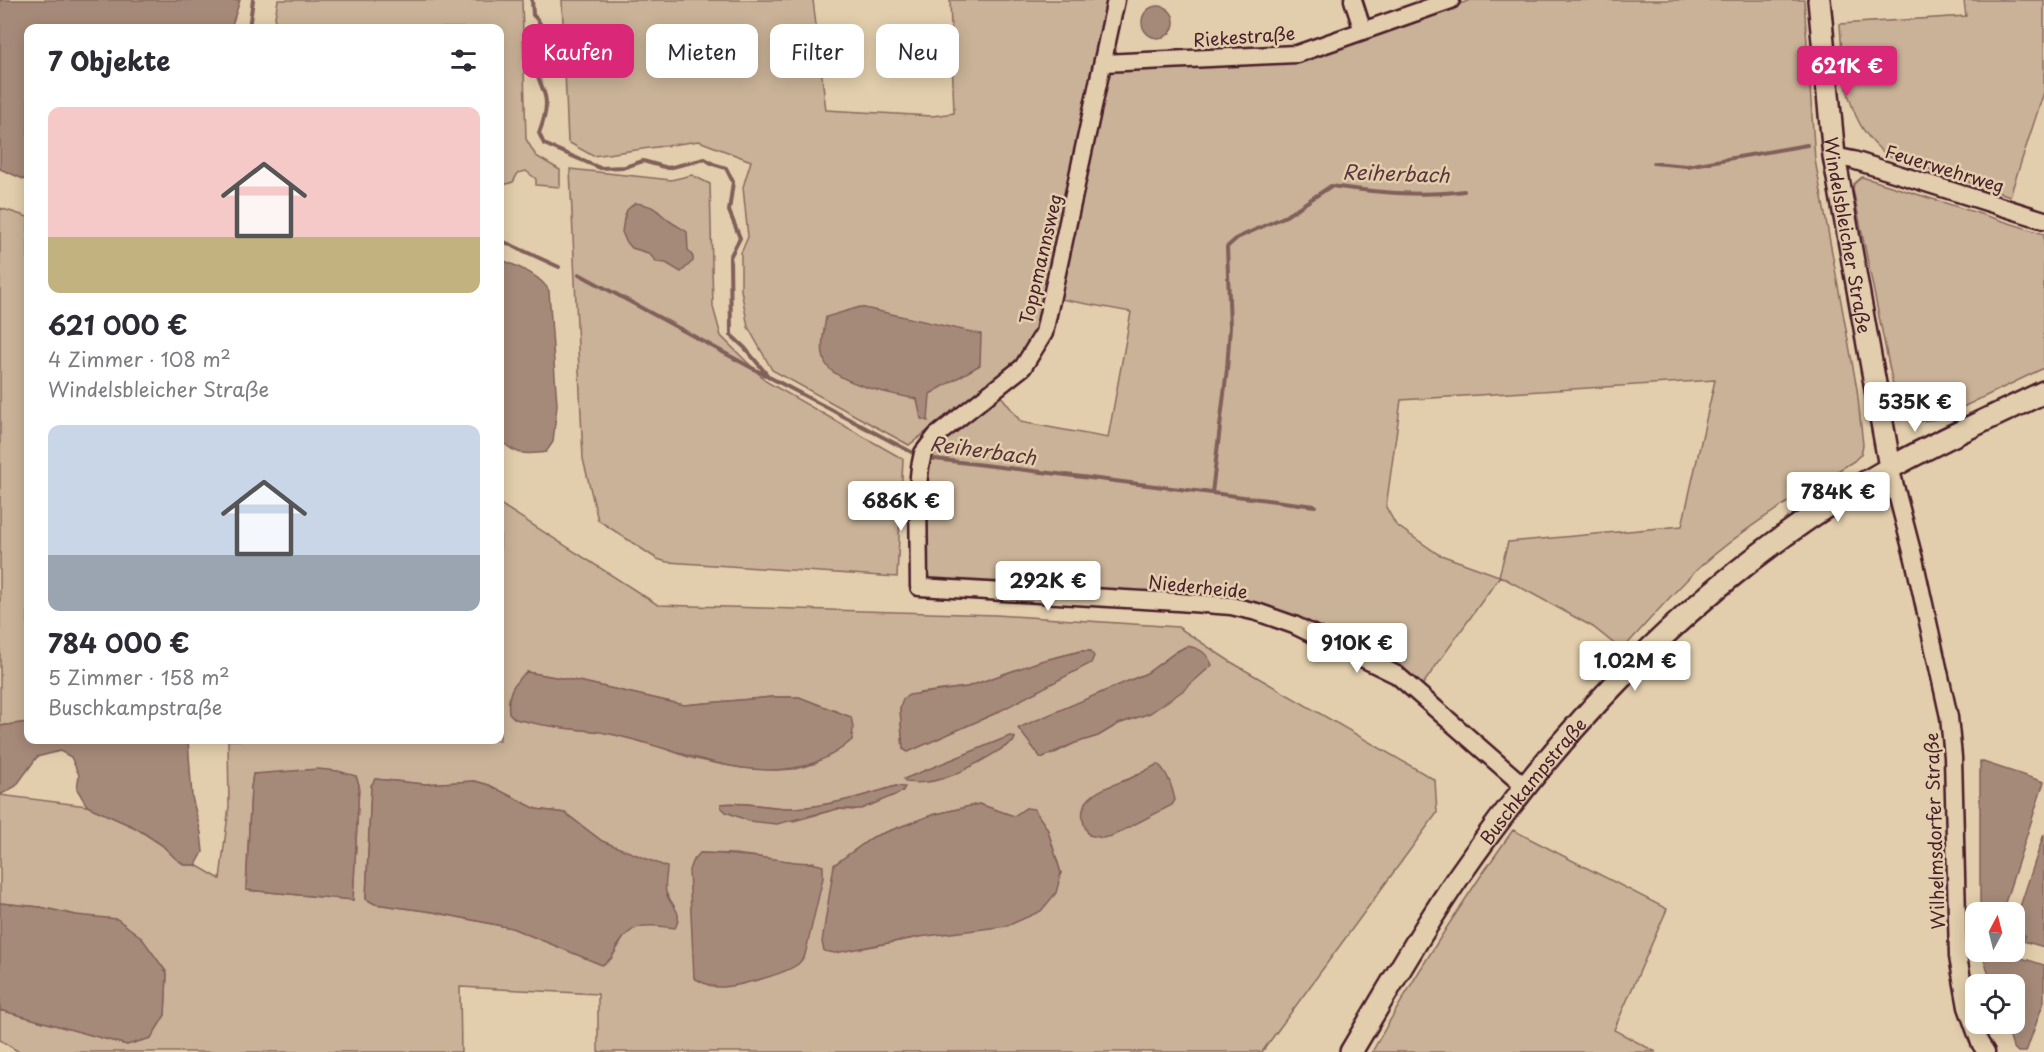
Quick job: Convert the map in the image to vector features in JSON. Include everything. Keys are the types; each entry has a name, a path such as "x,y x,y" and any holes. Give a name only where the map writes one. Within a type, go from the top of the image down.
{"main road":[{"name":"Windelsbleicher Straße","path":"1819,0 1834,156 1890,467"},
{"name":"Buschkampstraße","path":"1351,1052 1396,975 1459,877 1525,787 1611,688 1698,603 1766,548 1890,467 2044,393"}],"street":[{"name":"Toppmannsweg","path":"919,587 922,460 936,436 1023,367 1044,333 1116,0"},
{"path":"1353,0 1363,31"},
{"name":"Riekestraße","path":"1103,63 1297,54 1451,0"},
{"name":"Feuerwehrweg","path":"1834,156 2044,220"},
{"name":"Wilhelmsdorfer Straße","path":"1890,467 1949,717 1953,757 1958,957 1967,1007 1986,1052"},
{"name":"Niederheide","path":"919,587 1178,602 1231,606 1257,612 1294,625 1397,675 1525,787"}],"shaded area":[{"path":"0,0 240,0 232,24 24,24 24,179 0,169"},
{"path":"278,0 522,0 522,78 524,78 526,139 536,156 560,170 560,187 536,185 536,179 526,171 518,173 513,182 504,185 504,24 274,24"},
{"path":"562,0 813,0 816,24 770,24 770,78 822,78 826,110 932,116 954,113 953,78 959,78 959,24 951,24 950,0 1107,0 1037,332 1036,323 1036,334 1015,363 909,445 772,370 748,327 741,290 741,253 748,237 743,187 751,161 699,141 593,156 568,142 565,78 634,78 634,24 563,24"},
{"path":"1471,0 1804,0 1815,160 1857,389 1863,445 1861,454 1854,461 1756,523 1719,551 1680,586 1622,650 1593,627 1500,576 1421,687 1383,656 1335,633 1290,615 1232,599 928,579 925,573 925,510 928,475 933,452 954,429 999,393 1021,422 1108,438 1131,312 1060,299 1107,74 1113,68 1300,60","holes":["1715,380 1682,526 1508,542 1499,576 1438,554 1396,525 1386,507 1401,400"]},
{"path":"2044,0 2044,92 2010,196 1887,155 1862,128 1849,96 1840,24 1966,16 1964,1"},
{"path":"1158,6 1169,11 1174,22 1169,33 1158,38 1147,33 1142,22 1147,11"},
{"path":"570,169 671,180 692,175 710,184 713,307 721,336 767,382 903,459 897,577 667,562 657,559 598,520 583,459"},
{"path":"1862,177 2044,234 2044,368 1938,419 1914,422 1903,416 1892,380 1853,189 1854,184"},
{"path":"635,203 654,208 687,232 688,250 693,261 681,272 666,263 657,262 648,253 632,248 626,241 622,232 624,219 627,210"},
{"path":"0,208 24,216 24,723 0,726"},
{"path":"504,261 540,280 549,291 557,405 553,442 546,452 532,454 511,449 504,443"},
{"path":"860,307 981,334 980,365 930,394 928,421 921,419 917,399 854,383 832,371 826,364 822,347 826,317"},
{"path":"504,507 658,605 996,615 1178,627 1231,662 1435,780 1437,813 1262,1052 598,1052 598,994 460,987 461,1052 19,1052 0,1040 0,1010 127,1045 165,1015 167,973 141,938 76,915 40,907 0,903 0,795 87,806 136,828 162,845 185,865 196,865 220,879 229,806 228,744 504,744","holes":["1187,646 1150,713 1118,724 1098,736 1075,743 1051,755 1029,741 1019,729 1147,673","1090,651 996,713 908,752 903,749 900,708 919,693 967,687 1041,661","527,672 684,705 773,697 799,697 851,717 817,763 795,769 776,770 742,768 714,763 604,732 564,728 515,719","1010,736 1015,738 1013,742 957,772 904,779","1158,765 1146,817 1111,836 1084,805 1100,791","253,774 356,776 359,785 353,900 246,890","375,779 424,784 475,781 489,785 536,809 565,813 602,841 621,850 666,893 674,906 625,935 611,959 602,965 512,928 433,912 375,904 366,899 371,786","896,786 894,795 871,805 853,810 837,809 794,821 721,804 808,807 833,803","979,804 1014,816 1026,808 1047,828 1061,873 919,937 859,949 834,865 873,837 932,815","700,853 735,854 802,863 814,862 798,964 767,977 734,985"]},
{"path":"1187,646 1202,652 1212,665 1184,690 1150,713 1118,724 1098,736 1041,758 1018,728 1147,673"},
{"path":"1090,651 1094,656 1091,663 996,713 908,752 903,749 900,708 903,699 909,695 967,687 1041,661"},
{"path":"527,672 684,705 773,697 799,697 851,717 852,740 824,759 794,768 763,770 732,766 605,733 515,719 509,713 510,695 514,685"},
{"path":"24,723 24,744 188,744 192,797 203,852 196,865 185,865 162,845 136,828 87,806 77,789 79,775 71,757 60,751 37,757 16,786 0,795 0,726"},
{"path":"1010,736 1015,738 1013,742 976,764 948,777 920,783 906,782 904,779"},
{"path":"1980,761 2044,782 2005,902 1980,902"},
{"path":"1158,764 1171,785 1175,800 1172,805 1112,836 1103,838 1089,835 1082,812 1091,797"},
{"path":"318,769 356,776 359,785 353,900 246,890 253,774"},
{"path":"375,779 424,784 475,781 489,785 536,809 565,813 602,841 667,867 666,892 677,912 678,922 675,928 642,926 635,928 623,938 611,958 602,965 512,928 433,912 375,904 366,899 371,786"},
{"path":"896,786 905,787 902,792 861,809 837,809 777,824 749,821 726,812 721,807 721,804 730,803 786,808 808,807 846,800"},
{"path":"979,804 1014,816 1026,808 1034,809 1047,828 1061,873 1056,893 1041,911 1007,926 919,937 835,953 824,951 822,942 834,865 873,837 932,815"},
{"path":"1513,830 1667,909 1614,1030 1656,1052 1372,1052 1440,939"},
{"path":"2044,834 2044,947 2025,942 2025,902 2022,902"},
{"path":"700,853 759,857 823,866 823,878 805,955 799,963 772,976 725,987 711,986 694,978 689,870 692,862"},
{"path":"0,903 117,919 141,937 167,973 165,1015 151,1038 127,1045 0,1010"},
{"path":"2025,959 2044,965 2044,1001 2026,1052 2018,1052 2013,1047 2009,1034 2025,1034 2025,974 1989,974 1985,962 2025,962"}],"waterway":[{"path":"250,24 253,0"},
{"name":"Reiherbach","path":"532,0 533,15 542,28 535,64 546,100 545,115 539,133 544,144 600,168 625,167 643,161 668,168 705,159 726,168 733,182 729,211 740,238 730,257 731,335 769,377 917,455"},
{"name":"Reiherbach","path":"1653,163 1687,166 1807,145"},
{"name":"Reiherbach","path":"927,458 1212,493 1230,327 1227,247 1237,238 1286,216 1331,186 1414,194 1464,191"},
{"path":"504,242 559,267"},
{"path":"579,274 765,375"},
{"path":"1212,493 1315,506"}]}
